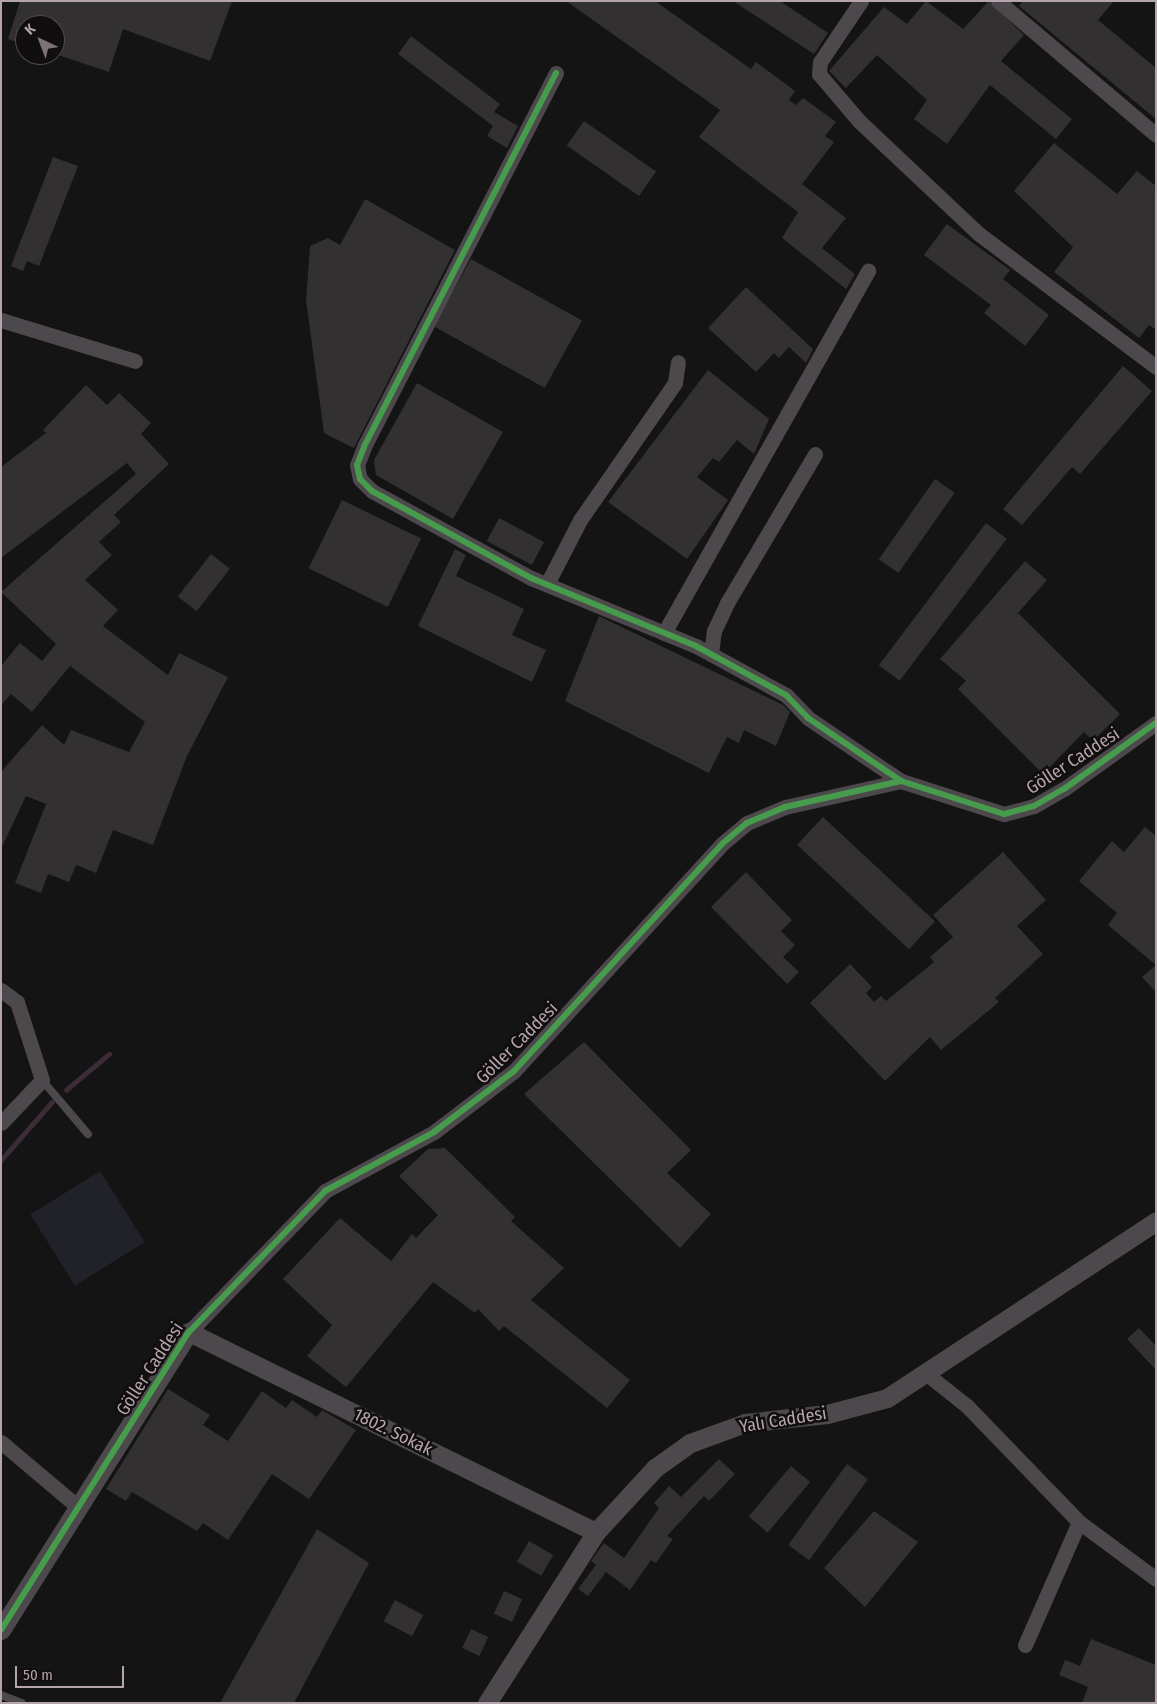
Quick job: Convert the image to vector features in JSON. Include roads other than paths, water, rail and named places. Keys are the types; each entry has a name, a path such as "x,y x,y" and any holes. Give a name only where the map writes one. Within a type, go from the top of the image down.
{"street":[{"path":"861,1 820,62 819,74 859,121 979,234 1156,367"},
{"path":"998,1 1156,134"},
{"path":"556,73 357,465 360,479 372,492 546,584 711,654 786,695 808,718 901,781"},
{"path":"664,633 868,271"},
{"path":"1,320 136,361"},
{"path":"546,584 580,520 675,383 678,362"},
{"path":"711,654 714,631 727,603 815,454"},
{"name":"Göller Caddesi","path":"1,1630 189,1332 325,1192 434,1132 514,1071 723,843 747,823 785,807 901,781 1004,814 1034,806 1064,789 1156,723"},
{"path":"1,990 17,1002 42,1080 1,1123"},
{"name":"Yalı Caddesi","path":"487,1703 596,1532 655,1468 690,1443 745,1424 827,1414 888,1398 928,1375 1156,1222"},
{"name":"1802. Sokak","path":"189,1332 596,1532"},
{"path":"928,1375 967,1406 1079,1522 1156,1579"},
{"path":"1,1442 78,1508"},
{"path":"1025,1645 1079,1522"}],"lane":[{"path":"42,1080 88,1134"},
{"path":"1,1695 22,1703"}],"waterway":[{"path":"66,1090 109,1054"},
{"path":"1,1160 52,1102"}]}
